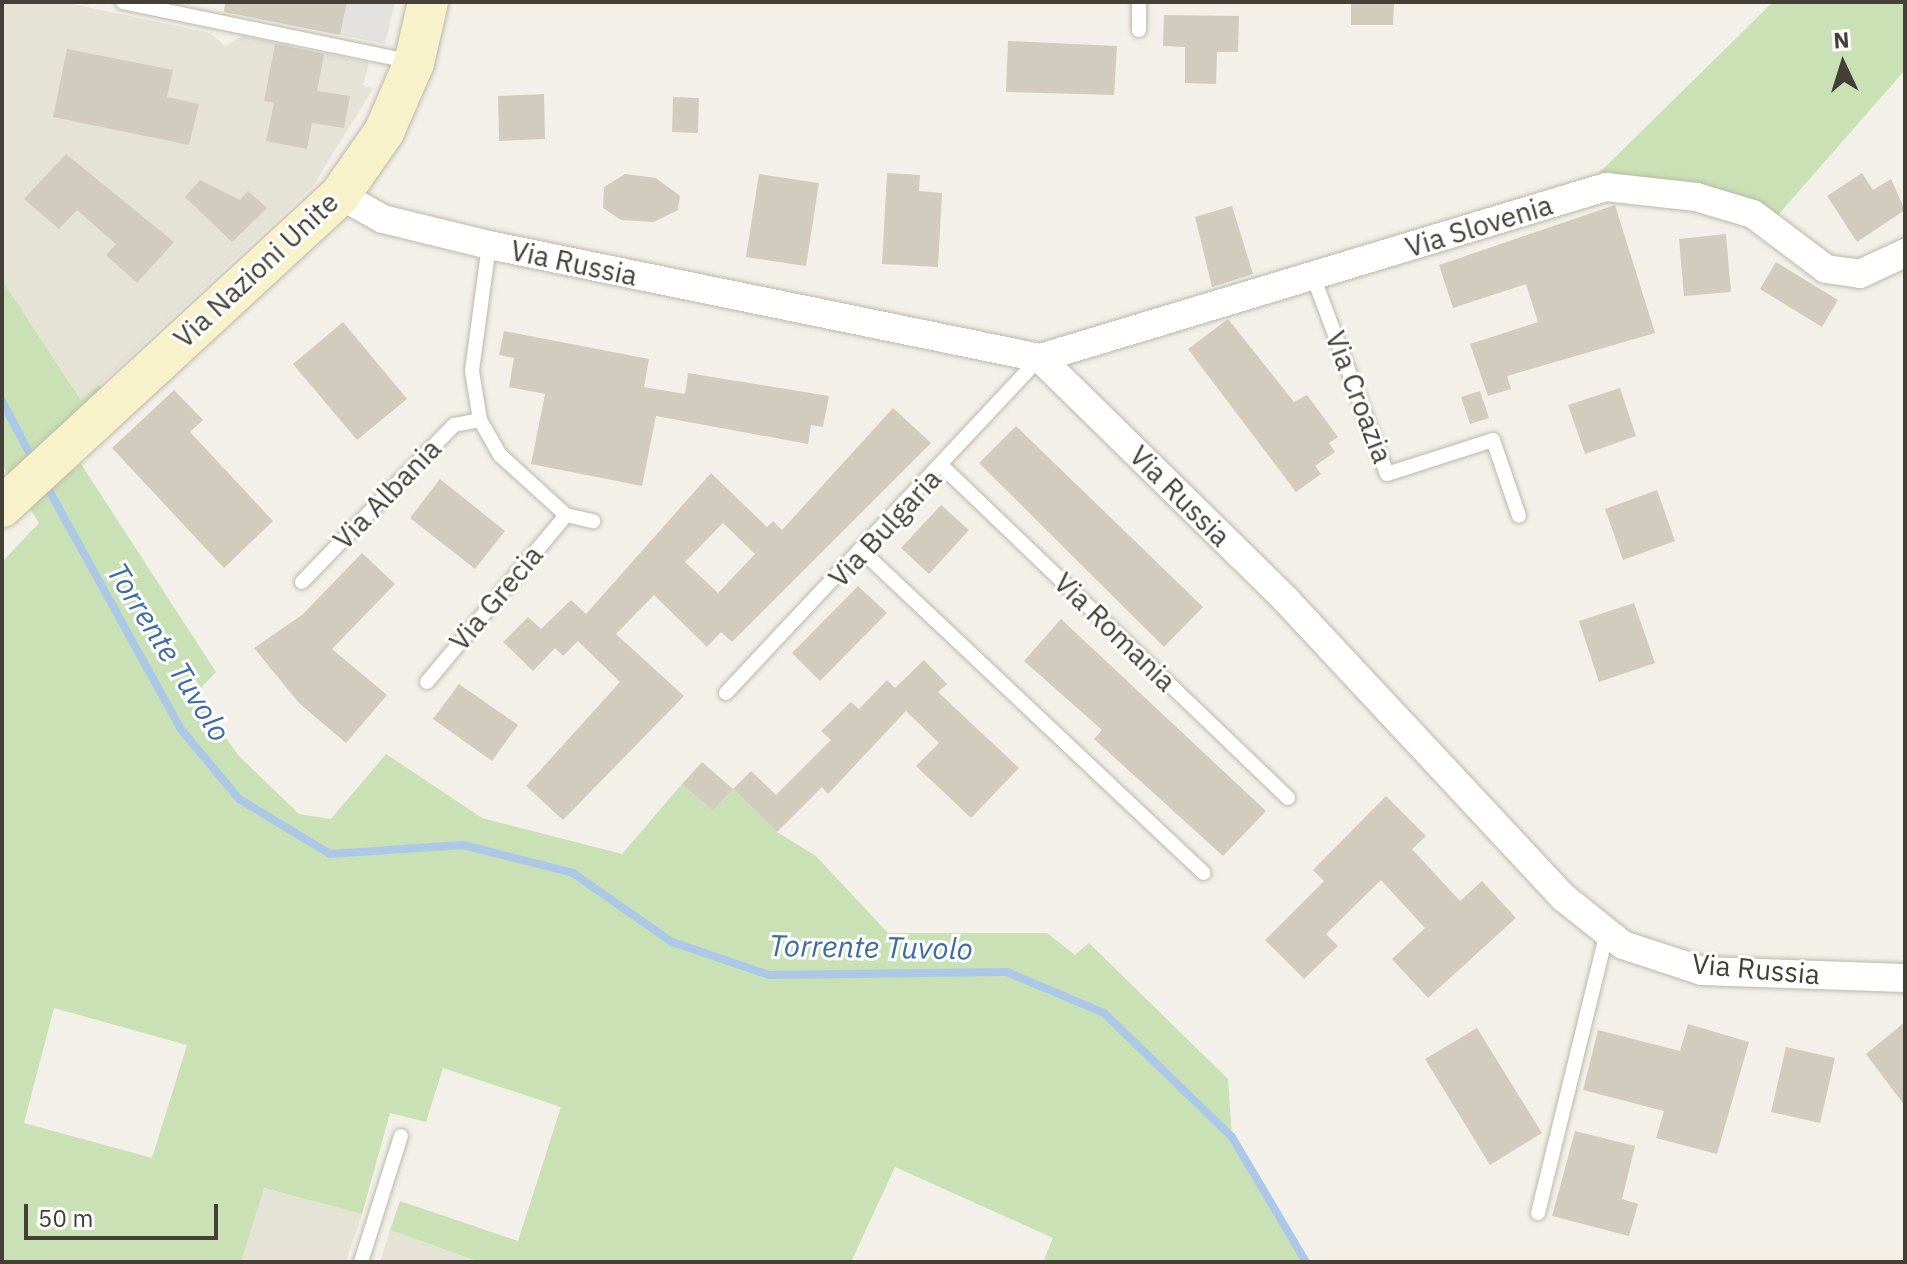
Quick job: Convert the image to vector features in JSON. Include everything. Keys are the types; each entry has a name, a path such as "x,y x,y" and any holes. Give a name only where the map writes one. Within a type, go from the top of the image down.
{"street":[{"name":"Via Nazioni Unite","path":"7,502 340,195 384,132 414,63 428,2"},
{"name":"Via Slovenia","path":"1040,358 1606,187 1635,186 1753,214 1826,269 1860,274 1905,253"},
{"name":"Via Russia","path":"340,195 383,219 489,245 1040,358 1287,601 1563,897 1623,945 1702,971 1905,978"}],"lane":[{"path":"123,2 414,63"},
{"path":"1139,2 1139,30"},
{"path":"489,245 472,371 480,420 500,455 566,515 593,521"},
{"name":"Via Croazia","path":"1313,276 1387,474 1493,440 1519,516"},
{"name":"Via Bulgaria","path":"726,693 943,467 1040,358"},
{"name":"Via Albania","path":"302,582 454,425 480,420"},
{"name":"Via Romania","path":"943,467 1288,798"},
{"name":"Via Grecia","path":"427,682 566,515"},
{"path":"863,552 1204,873"},
{"path":"1538,1213 1607,932"},
{"path":"361,1262 401,1136"}],"shaded area":[{"path":"2,2 63,2 210,33 225,46 243,36 369,63 363,85 373,89 313,186 82,401 2,280"},
{"path":"347,2 395,2 385,44 340,35"},
{"path":"263,1188 362,1214 346,1262 241,1262"},
{"path":"390,1230 480,1262 380,1262"}],"green space":[{"path":"1773,2 1905,2 1905,70 1778,215 1691,183 1597,175"},
{"path":"2,280 81,400 99,385 107,394 51,439 70,472 81,464 216,672 195,694 238,755 299,814 331,819 386,754 482,818 622,854 682,784 713,811 733,789 777,832 816,856 888,933 1047,933 1075,955 1089,943 1228,1079 1232,1137 1306,1262 1043,1262 1053,1238 895,1167 851,1262 480,1262 390,1230 400,1201 518,1241 561,1107 443,1068 426,1122 390,1113 362,1214 264,1188 241,1262 2,1262 2,562 39,523 2,465","holes":["54,1008 187,1045 152,1158 24,1123"]}],"building":[{"path":"225,2 347,2 340,35 224,12"},
{"path":"1351,2 1394,2 1393,25 1351,25"},
{"path":"1164,15 1239,16 1238,52 1217,52 1216,84 1185,83 1185,47 1163,46"},
{"path":"1008,41 1117,46 1114,95 1006,92"},
{"path":"275,44 324,54 317,91 350,96 344,128 312,123 307,149 266,141 274,103 264,101"},
{"path":"67,49 173,70 167,97 199,104 189,145 53,117"},
{"path":"544,94 545,139 499,141 498,96"},
{"path":"673,97 699,98 698,133 672,132"},
{"path":"66,154 174,242 137,283 106,255 116,244 77,210 59,229 24,199"},
{"path":"887,173 920,175 919,191 942,193 938,267 882,264"},
{"path":"1862,173 1873,190 1891,179 1905,210 1857,242 1827,196"},
{"path":"625,174 656,178 680,196 678,210 654,222 621,220 603,208 604,187"},
{"path":"759,174 819,183 806,266 746,257"},
{"path":"200,180 240,200 248,191 267,208 232,242 185,197"},
{"path":"1615,205 1655,333 1507,376 1511,389 1488,396 1470,344 1538,322 1526,284 1453,308 1439,265"},
{"path":"1232,206 1253,274 1212,287 1195,217"},
{"path":"1726,234 1731,292 1684,296 1679,239"},
{"path":"1776,262 1838,300 1822,327 1760,289"},
{"path":"1228,319 1294,402 1307,395 1338,437 1329,443 1335,452 1315,466 1321,474 1296,492 1188,349"},
{"path":"343,322 407,399 357,440 293,364"},
{"path":"504,331 649,359 644,387 685,394 688,373 829,396 823,427 811,425 808,444 656,416 642,486 531,464 545,394 509,387 514,358 499,355"},
{"path":"1620,388 1636,436 1585,454 1568,405"},
{"path":"174,390 203,420 190,432 273,521 224,568 112,448"},
{"path":"1480,391 1489,418 1470,424 1461,397"},
{"path":"893,408 931,443 732,642 721,632 707,647 654,595 616,634 684,696 563,820 526,786 620,682 578,641 563,656 555,648 533,671 503,642 528,617 541,629 571,600 586,614 711,473 767,527 773,521 782,530","holes":["723,523 755,554 718,593 685,562"]},
{"path":"1016,426 1203,607 1164,647 979,463"},
{"path":"440,479 505,531 475,569 410,518"},
{"path":"1657,490 1675,541 1623,560 1605,509"},
{"path":"941,505 969,530 929,574 901,548"},
{"path":"362,553 395,584 332,649 387,695 346,743 299,703 254,648 302,615"},
{"path":"858,586 887,613 820,681 792,653"},
{"path":"1634,603 1655,663 1599,682 1579,621"},
{"path":"1061,619 1266,811 1223,856 1094,739 1102,730 1024,661"},
{"path":"924,660 947,684 938,692 1019,768 971,818 916,766 939,743 906,711 828,794 822,787 777,832 733,789 751,771 776,795 831,740 821,731 851,702 859,709 887,680 895,688"},
{"path":"459,684 518,725 492,761 433,719"},
{"path":"702,762 733,789 713,811 682,784"},
{"path":"1386,796 1426,836 1412,849 1460,901 1482,881 1516,918 1428,998 1392,959 1425,928 1381,880 1326,934 1338,946 1304,979 1265,940 1324,881 1313,870"},
{"path":"1905,1022 1905,1106 1866,1054"},
{"path":"1688,1024 1749,1042 1717,1154 1656,1138 1664,1111 1583,1090 1598,1030 1680,1051"},
{"path":"1477,1028 1542,1133 1490,1165 1425,1059"},
{"path":"1786,1047 1835,1058 1820,1123 1771,1112"},
{"path":"1575,1131 1635,1146 1622,1199 1638,1204 1629,1236 1552,1216"}],"waterway":[{"name":"Torrente Tuvolo","path":"2,401 35,464"},
{"name":"Torrente Tuvolo","path":"45,483 180,728 239,799 330,854 463,845 573,873 672,942 769,975 1007,972 1104,1013 1232,1137 1306,1262"}]}
